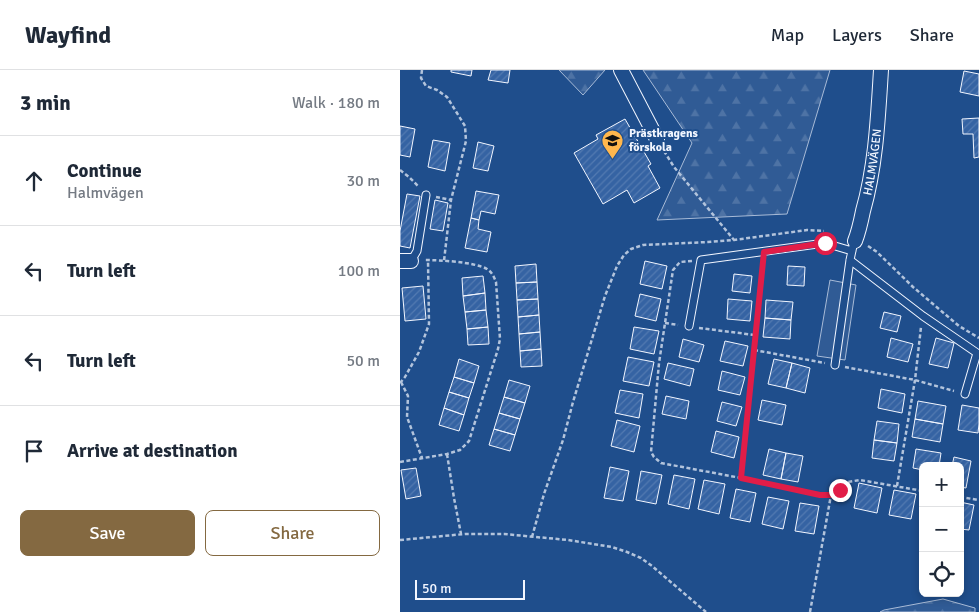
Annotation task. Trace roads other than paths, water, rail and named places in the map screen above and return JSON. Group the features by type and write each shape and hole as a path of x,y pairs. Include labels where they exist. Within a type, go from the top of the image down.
{"street":[{"path":"621,70 657,139"},
{"name":"HALMVÄGEN","path":"853,246 866,201 874,160 881,70"}],"lane":[{"path":"405,261 417,251 426,195"},
{"path":"689,326 701,260 825,243 853,246"},
{"name":"HALMVÄGEN","path":"835,365 853,246"},
{"path":"850,260 923,316 977,352 964,394"}],"place":[{"name":"Prästkragens förskola","path":"613,159"}]}
